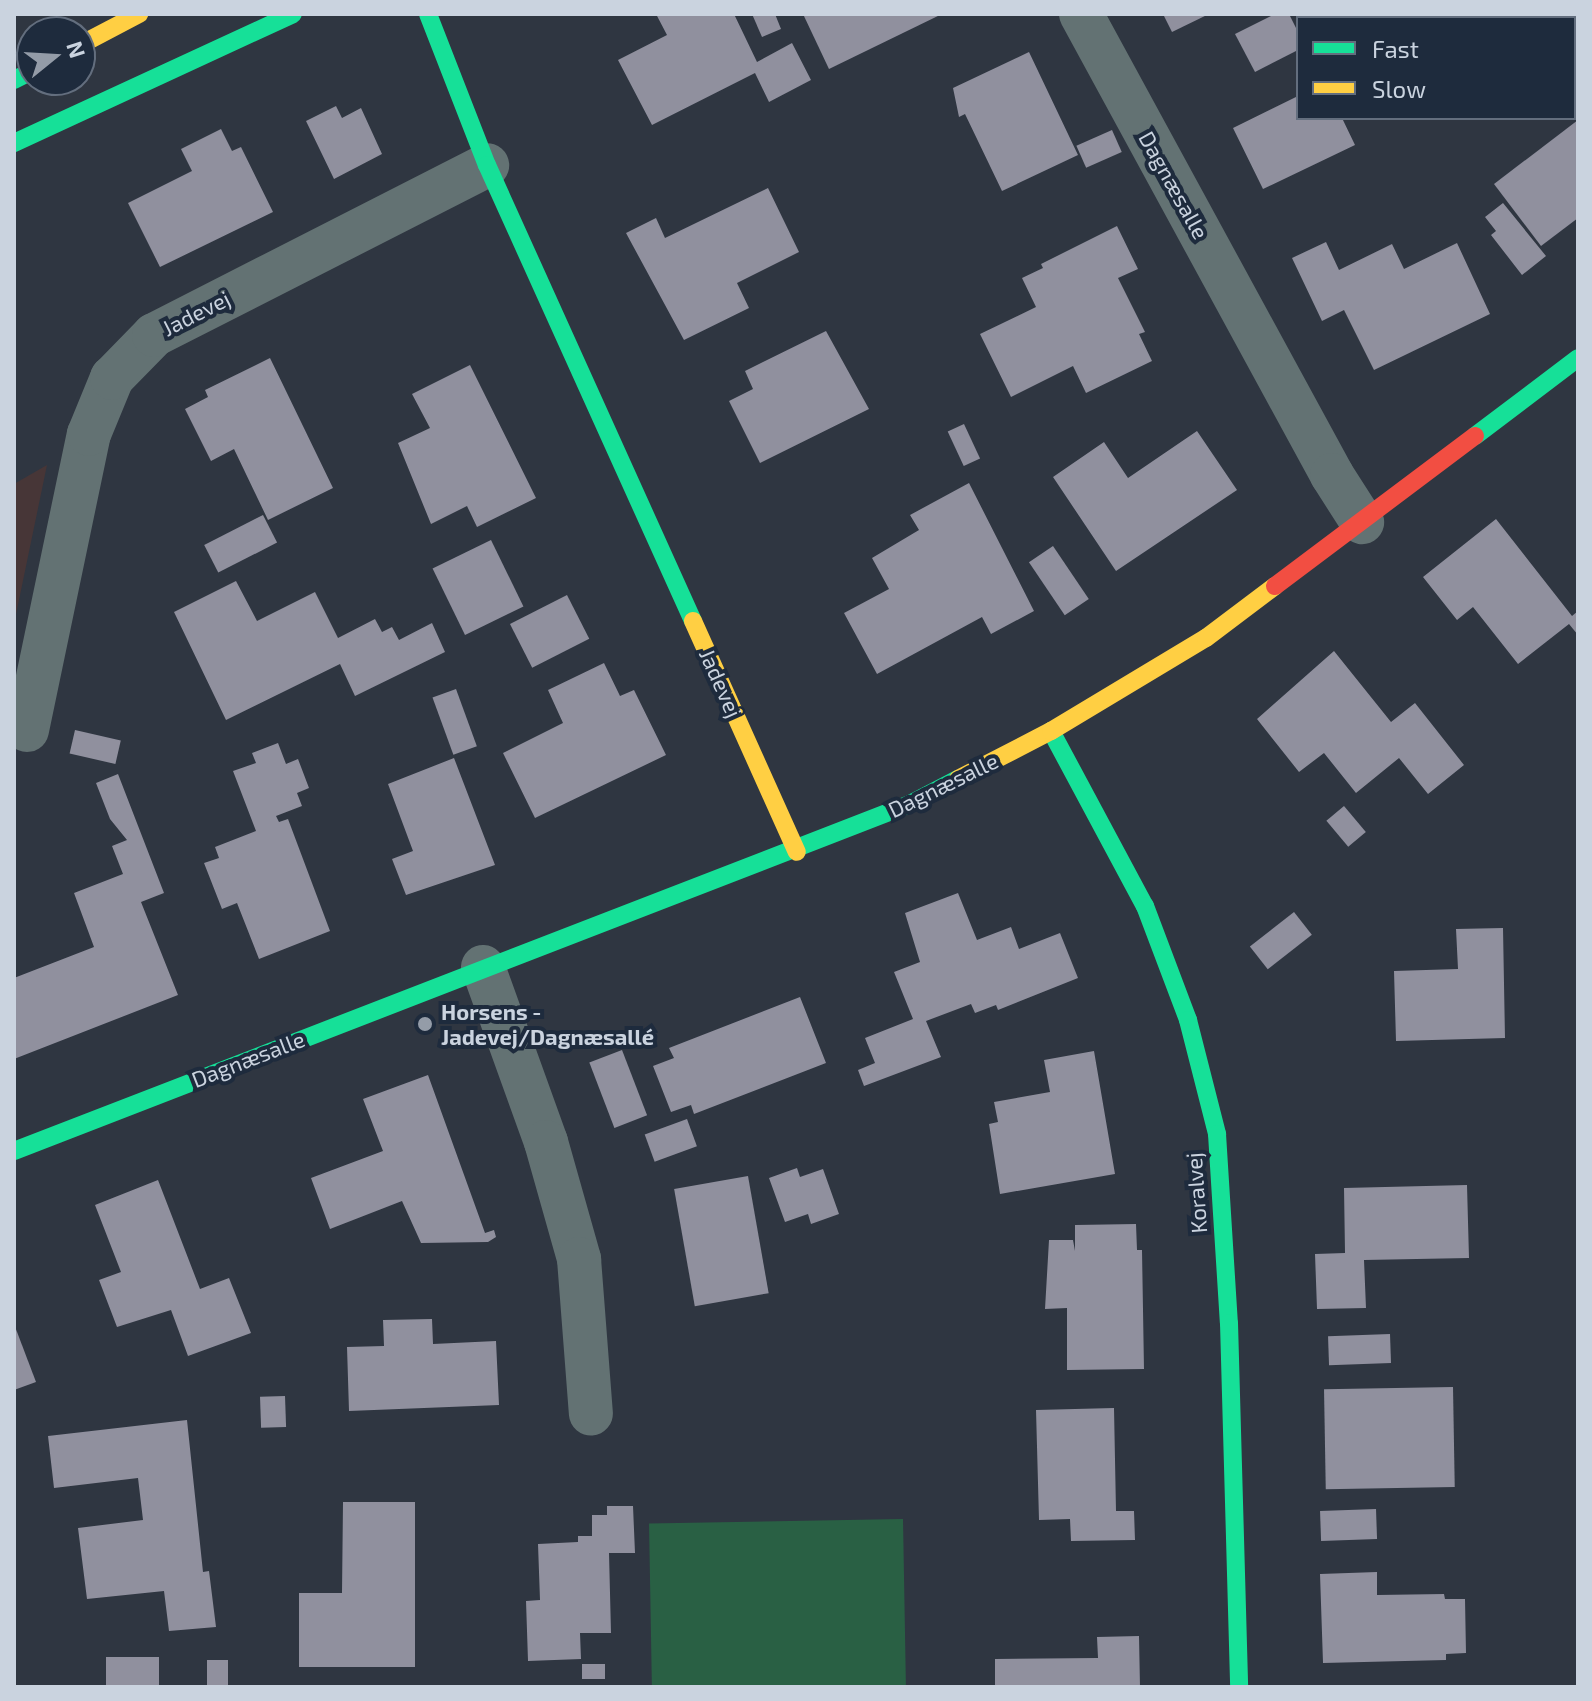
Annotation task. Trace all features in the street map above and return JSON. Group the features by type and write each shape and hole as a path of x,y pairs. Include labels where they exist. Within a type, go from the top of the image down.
{"street":[{"path":"96,37 139,14"},
{"path":"14,143 293,14"},
{"name":"Jadevej","path":"428,14 487,165 797,852"},
{"name":"Dagnæsalle","path":"1081,14 1362,522"},
{"name":"Jadevej","path":"27,730 89,434 112,378 154,335 487,165"},
{"name":"Dagnæsalle","path":"14,1151 483,967 797,852 910,804 1051,731 1206,638 1578,358"},
{"name":"Koralvej","path":"1051,731 1145,906 1188,1020 1217,1134 1229,1323 1239,1687"},
{"path":"483,967 546,1142 579,1259 591,1414"}],"shaded area":[{"path":"47,465 14,624 14,484"}],"green space":[{"path":"903,1519 906,1687 652,1687 649,1523"}],"building":[{"path":"656,14 734,14 757,62 792,43 811,80 769,102 755,73 652,125 618,60 667,35"},
{"path":"752,14 775,14 781,29 762,37"},
{"path":"803,14 942,14 829,69"},
{"path":"1163,14 1209,14 1172,32"},
{"path":"1275,14 1289,14 1296,28 1296,51 1255,72 1235,34"},
{"path":"1528,14 1529,16 1486,16"},
{"path":"1029,52 1078,155 1002,191 965,114 959,117 953,88"},
{"path":"1296,97 1296,120 1343,120 1355,145 1263,189 1233,128"},
{"path":"336,106 342,118 361,108 382,154 334,179 306,121"},
{"path":"1578,120 1578,218 1541,246 1494,184"},
{"path":"221,129 232,151 241,147 273,212 160,267 128,203 192,171 181,149"},
{"path":"1112,130 1122,152 1086,168 1076,146"},
{"path":"768,188 799,252 737,283 749,308 684,340 626,233 656,218 665,238"},
{"path":"1503,203 1546,256 1522,275 1491,235 1496,231 1485,217"},
{"path":"1117,226 1138,269 1118,278 1145,332 1139,334 1152,361 1086,393 1073,366 1011,397 980,334 1036,307 1022,278 1043,268 1041,264"},
{"path":"1326,242 1339,270 1392,244 1404,269 1457,243 1490,314 1374,370 1344,310 1322,321 1292,258"},
{"path":"826,331 869,409 760,463 729,401 753,389 745,371"},
{"path":"270,358 333,488 268,520 234,449 211,461 185,409 208,397 205,390"},
{"path":"470,365 536,498 477,527 467,506 431,524 398,443 430,428 412,394"},
{"path":"964,424 980,458 964,466 948,432"},
{"path":"1197,431 1237,490 1116,571 1053,477 1104,442 1128,478"},
{"path":"969,483 1034,611 991,634 982,617 877,674 844,613 889,589 872,558 919,530 910,515"},
{"path":"263,515 277,543 218,573 204,545"},
{"path":"1496,519 1572,616 1578,611 1578,635 1569,624 1518,664 1473,607 1457,620 1423,577"},
{"path":"491,540 523,607 465,635 433,568"},
{"path":"1053,546 1089,599 1065,615 1029,562"},
{"path":"236,581 257,621 315,592 338,638 375,619 382,632 392,627 399,640 432,623 445,652 355,696 340,664 226,720 174,612"},
{"path":"567,595 589,639 532,668 510,624"},
{"path":"1334,651 1391,722 1415,703 1464,765 1428,794 1399,758 1356,793 1324,753 1299,772 1257,719"},
{"path":"604,663 620,696 634,690 666,755 535,818 503,753 563,723 548,690"},
{"path":"456,689 477,746 453,755 433,698"},
{"path":"75,730 121,741 115,764 70,753"},
{"path":"278,743 286,764 298,759 309,788 297,793 302,806 276,816 279,822 288,819 330,931 259,959 237,903 222,909 204,863 219,858 215,847 256,831 233,771 256,763 252,753"},
{"path":"454,758 495,865 406,895 392,859 413,851 388,784"},
{"path":"118,774 164,893 141,902 178,995 14,1059 14,978 94,947 74,893 123,874 112,846 127,840 110,819 96,783"},
{"path":"1344,806 1366,832 1348,847 1326,821"},
{"path":"958,893 977,940 1011,927 1019,949 1060,933 1078,978 998,1010 996,1005 975,1013 971,1004 926,1021 941,1057 864,1086 858,1070 875,1063 865,1038 913,1019 894,972 920,962 905,913"},
{"path":"1294,912 1312,935 1268,969 1250,946"},
{"path":"1503,928 1505,1038 1396,1041 1394,971 1458,969 1456,929"},
{"path":"800,997 826,1063 694,1114 691,1105 671,1112 653,1066 674,1058 669,1048"},
{"path":"622,1050 647,1115 614,1128 589,1063"},
{"path":"1094,1051 1115,1174 1000,1194 989,1124 998,1122 994,1102 1050,1092 1044,1060"},
{"path":"428,1075 485,1233 494,1230 496,1237 488,1242 421,1243 402,1201 330,1229 311,1178 383,1151 363,1099"},
{"path":"687,1119 697,1146 655,1162 645,1134"},
{"path":"797,1168 800,1177 823,1169 839,1214 811,1224 808,1214 785,1222 769,1178"},
{"path":"748,1176 769,1293 695,1306 674,1189"},
{"path":"158,1180 200,1289 229,1278 251,1333 188,1356 171,1310 117,1327 99,1280 121,1272 95,1205"},
{"path":"1467,1185 1469,1258 1364,1260 1366,1308 1317,1309 1315,1254 1345,1253 1344,1188"},
{"path":"1136,1224 1137,1250 1142,1250 1144,1369 1067,1370 1067,1308 1045,1309 1049,1240 1073,1240 1075,1251 1075,1225"},
{"path":"432,1319 433,1344 496,1341 499,1405 349,1411 347,1347 384,1346 383,1320"},
{"path":"14,1324 36,1382 14,1390"},
{"path":"1390,1334 1391,1363 1329,1365 1328,1336"},
{"path":"1453,1387 1455,1487 1326,1489 1324,1389"},
{"path":"285,1396 286,1427 261,1428 260,1397"},
{"path":"1114,1408 1116,1511 1134,1511 1135,1540 1071,1541 1070,1519 1039,1520 1036,1410"},
{"path":"187,1420 203,1572 209,1571 216,1627 169,1631 164,1591 87,1599 78,1528 143,1520 138,1478 54,1488 48,1436"},
{"path":"343,1502 415,1502 415,1667 299,1667 299,1593 342,1593"},
{"path":"607,1506 633,1506 635,1553 609,1553 611,1633 580,1633 581,1659 528,1661 526,1601 540,1600 538,1544 578,1542 578,1536 592,1536 592,1515 607,1515"},
{"path":"1376,1509 1377,1539 1321,1541 1320,1511"},
{"path":"1377,1572 1377,1595 1444,1594 1445,1599 1465,1599 1466,1653 1446,1654 1446,1660 1323,1663 1320,1574"},
{"path":"1139,1636 1140,1687 995,1687 995,1659 1098,1658 1097,1637"},
{"path":"106,1657 159,1657 159,1687 106,1687"},
{"path":"207,1660 228,1660 228,1687 207,1687"},
{"path":"582,1664 605,1664 605,1679 582,1679"}],"traffic: fast":[{"path":"14,143 293,14"},
{"path":"428,14 487,165 693,621"},
{"path":"1475,436 1578,358"},
{"path":"1051,731 1145,906 1188,1020 1217,1134 1229,1323 1239,1687"},
{"path":"14,1151 910,804 958,779"}],"traffic: slow":[{"path":"96,37 139,14"},
{"path":"958,779 1051,731 1206,638 1275,586"},
{"path":"693,621 797,852"}],"traffic: jam":[{"path":"1275,586 1475,436"}],"place":[{"name":"Horsens - Jadevej/Dagnæsallé","path":"425,1024"}]}
